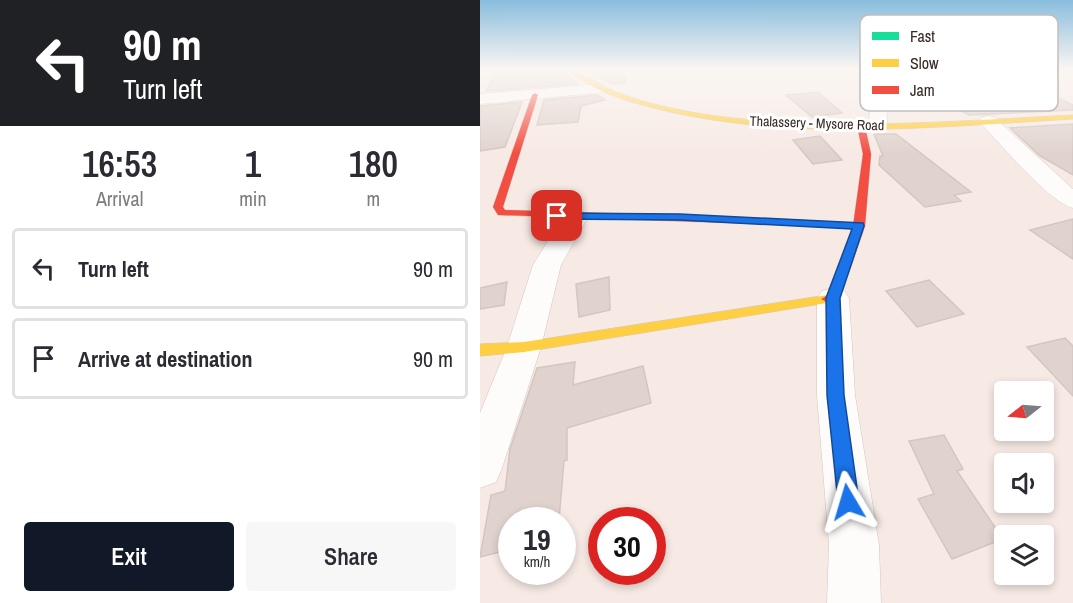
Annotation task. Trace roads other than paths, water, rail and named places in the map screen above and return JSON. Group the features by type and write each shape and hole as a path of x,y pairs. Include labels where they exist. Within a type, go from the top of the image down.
{"street":[{"path":"480,99 506,97"},
{"path":"534,97 498,207 502,213 575,218 680,217 859,226"},
{"name":"Thalassery - Mysore Road","path":"626,97 659,108 716,118 778,124 861,126 1073,117"},
{"path":"878,111 878,125"},
{"path":"988,121 1073,201"},
{"path":"854,603 854,545 836,395 833,298 859,226 867,154 861,126"},
{"path":"480,468 524,346 547,265 575,218"},
{"path":"480,350 524,346 833,298"}]}
